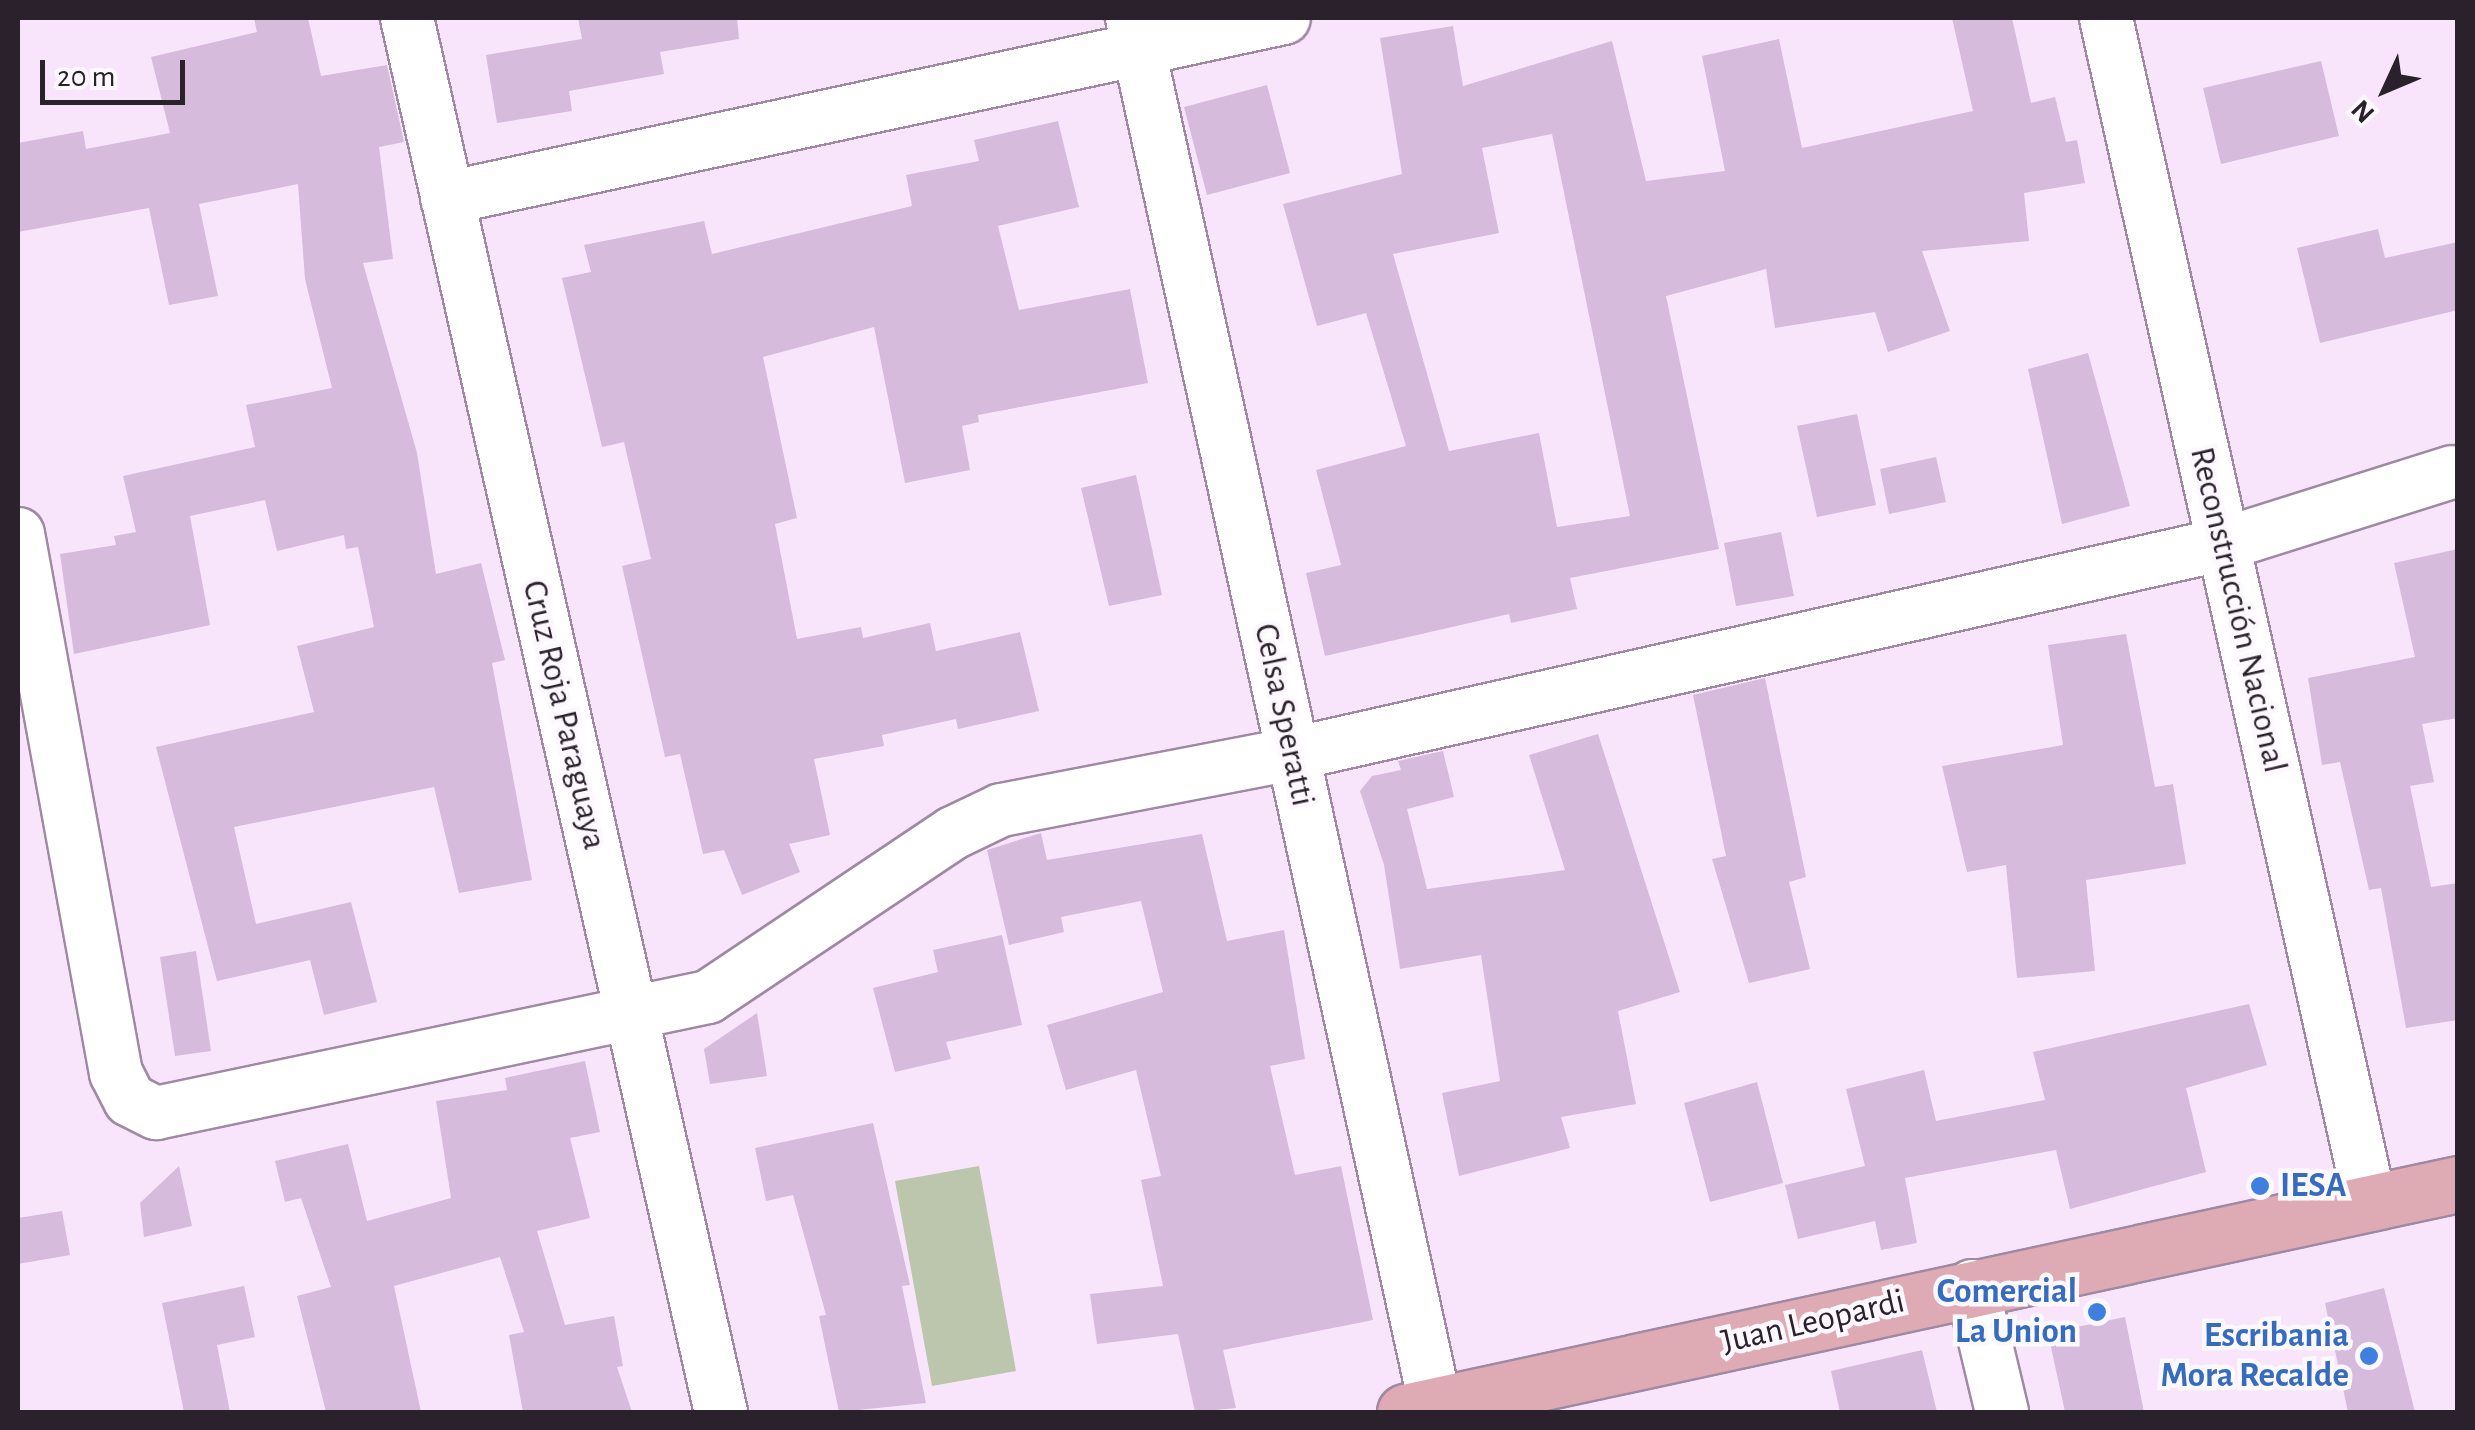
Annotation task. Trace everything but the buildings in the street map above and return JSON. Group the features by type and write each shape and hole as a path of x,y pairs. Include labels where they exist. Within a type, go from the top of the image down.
{"main road":[{"name":"Juan Leopardi","path":"1426,1410 1972,1286 2458,1184"}],"street":[{"name":"Cruz Roja Paraguaya","path":"407,18 721,1412"},
{"path":"447,198 1135,33 1284,18"},
{"name":"Reconstrucción Nacional","path":"2106,18 2370,1202"},
{"name":"Celsa Speratti","path":"1135,33 1293,754 1426,1410"},
{"path":"18,534 116,1073 130,1100 156,1113 632,1017 708,997 953,833 1000,810 1293,754 2224,544 2452,472"},
{"path":"1972,1286 2002,1412"}],"green space":[{"path":"979,1166 1016,1371 932,1386 895,1181"}],"place":[{"name":"IESA","path":"2260,1186"},
{"name":"Comercial La Union","path":"2097,1312"},
{"name":"Escribania Mora Recalde","path":"2369,1356"}]}
